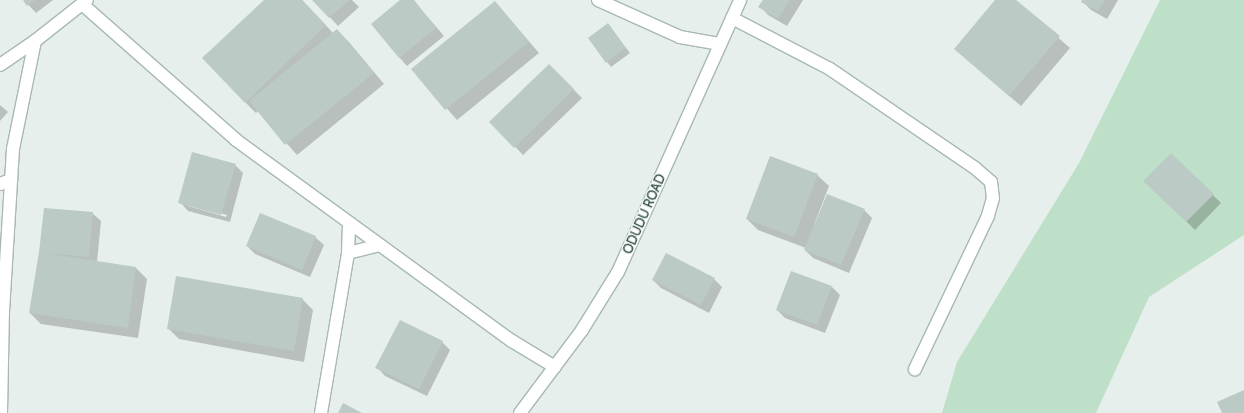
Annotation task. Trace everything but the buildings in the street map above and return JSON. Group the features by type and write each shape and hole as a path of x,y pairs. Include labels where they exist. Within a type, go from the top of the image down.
{"street":[{"path":"598,0 680,37 720,44"},
{"name":"ODUDU ROAD","path":"520,413 582,330 618,272 740,0"},
{"path":"0,65 35,41 84,2 236,140 349,224 512,341 555,367"},
{"path":"732,18 830,69 975,168 991,182 993,198 988,216 915,369"},
{"path":"1,413 6,182 35,41"},
{"path":"321,413 348,253 349,224"},
{"path":"348,253 379,245"}],"green space":[{"path":"1160,0 1244,0 1244,235 1149,297 1096,413 942,413 957,362 1079,163"}]}
